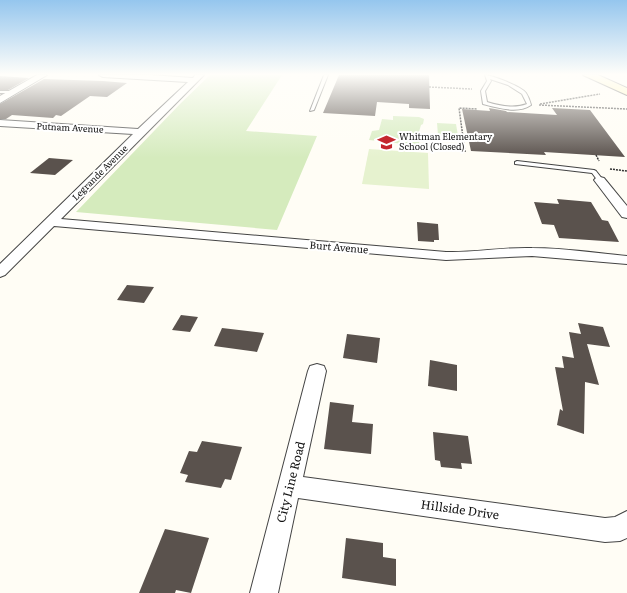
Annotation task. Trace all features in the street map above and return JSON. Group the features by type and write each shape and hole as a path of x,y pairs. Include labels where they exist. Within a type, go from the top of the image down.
{"street":[{"name":"Legrande Avenue","path":"0,272 140,132 171,103"},
{"name":"Putnam Avenue","path":"0,124 140,132"},
{"path":"600,180 627,214"},
{"name":"Burt Avenue","path":"50,222 452,256 479,256 531,252 627,260"},
{"name":"City Line Road","path":"264,593 317,371"},
{"name":"Hillside Drive","path":"290,486 605,530 620,529 627,523"}],"lane":[{"path":"312,110 315,103"},
{"path":"484,103 497,106 524,108 529,105 528,103"},
{"path":"517,163 594,172 600,180"}],"path":[{"path":"549,103 536,105 627,109"},
{"path":"466,152 458,108 478,109 477,107"}],"green space":[{"path":"181,103 264,103 246,131 317,136 277,230 76,212"},
{"path":"393,116 419,117 424,119 418,135 420,136 419,144 413,145 369,140 372,131 379,130 382,119 393,120"},
{"path":"437,123 456,124 458,136 438,135"},
{"path":"369,149 428,153 429,189 362,184"}],"building":[{"path":"2,103 80,103 61,116 56,115 53,118 12,115 6,119 0,119 0,104"},
{"path":"327,103 377,103 375,116 323,113"},
{"path":"388,103 430,103 430,109 409,108 409,104"},
{"path":"489,108 507,112 557,115 552,108 590,110 625,157 544,152 546,155 471,151 462,109 490,111"},
{"path":"49,158 73,160 55,175 30,173"},
{"path":"557,199 591,202 602,220 608,221 619,242 559,238 554,225 542,224 534,202 559,204"},
{"path":"417,222 438,224 439,240 434,240 434,242 418,241"},
{"path":"127,285 154,287 144,303 117,300"},
{"path":"181,315 198,317 190,332 172,330"},
{"path":"578,323 603,327 610,347 587,344 599,385 585,382 584,434 557,425 560,409 563,411 555,367 564,368 562,356 574,358 569,332 581,334"},
{"path":"222,328 264,333 257,352 214,346"},
{"path":"347,334 380,338 377,363 343,358"},
{"path":"430,360 457,365 457,391 428,386"},
{"path":"330,402 354,405 352,422 373,424 371,454 324,449"},
{"path":"433,432 468,436 472,464 461,463 462,469 441,467 440,461 435,460"},
{"path":"202,441 242,447 231,480 225,479 221,488 185,482 188,475 180,473 189,451 197,452"},
{"path":"165,529 209,538 191,593 176,590 175,593 139,593"},
{"path":"346,538 383,543 383,557 396,559 396,586 342,578"}],"place":[{"name":"Whitman Elementary School (Closed)","path":"386,142"}]}
